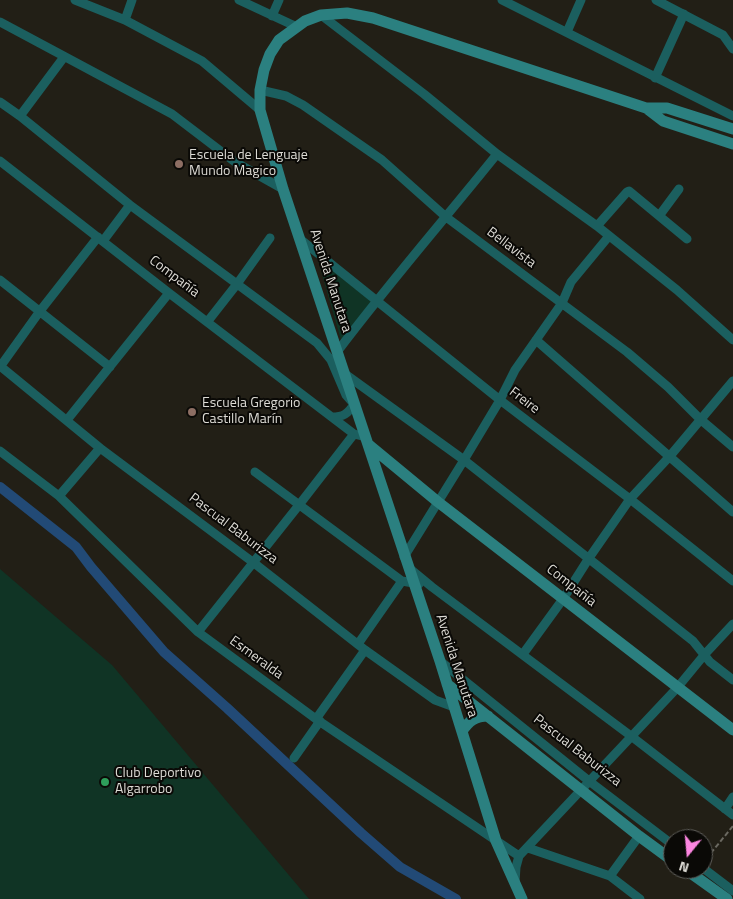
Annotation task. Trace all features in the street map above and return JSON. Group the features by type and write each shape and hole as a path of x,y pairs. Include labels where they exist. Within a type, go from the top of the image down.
{"main road":[{"name":"Avenida Manutara","path":"522,899 496,841 440,661 407,582 406,561 283,188 260,110 260,90 264,70 270,54 279,40 305,21 322,14 348,13 373,18 646,108 667,108 733,129"},
{"name":"Avenida Manutara","path":"646,108 663,121 733,144"},
{"name":"Compañía","path":"367,441 438,502 733,730"},
{"path":"377,470 383,465 392,464"},
{"name":"Pascual Baburizza","path":"447,684 488,716 585,785 639,836 663,853"},
{"path":"462,732 470,721 480,716 488,716"},
{"path":"699,879 727,899"}],"street":[{"path":"75,0 125,20 202,61 260,110"},
{"path":"125,20 132,0"},
{"path":"239,0 297,27"},
{"path":"272,16 278,0"},
{"path":"502,0 733,116"},
{"path":"567,32 581,0"},
{"path":"656,0 723,35 733,49"},
{"path":"322,14 497,154 597,226 677,290 733,340"},
{"path":"655,78 684,14"},
{"path":"0,22 172,114 235,162 283,188"},
{"path":"20,116 64,57"},
{"name":"Bellavista","path":"260,90 286,96 303,105 382,160 446,217 626,352 668,387 700,419 733,447"},
{"path":"0,102 130,205 317,343 331,360 346,396 354,404 343,416 332,417"},
{"path":"337,352 376,300 497,154"},
{"name":"Compañía","path":"0,161 169,293 354,434 367,441"},
{"path":"659,216 679,189"},
{"path":"597,226 629,191 687,238"},
{"path":"0,367 40,311 130,205"},
{"path":"609,236 571,282 562,303 516,370 438,502 406,561 432,587 632,736 733,815"},
{"path":"208,321 270,238"},
{"name":"Freire","path":"300,239 500,400 630,499 733,581"},
{"path":"0,280 110,367"},
{"path":"67,420 169,293"},
{"path":"536,340 733,512"},
{"name":"Pascual Baburizza","path":"0,367 100,448 254,563 362,647 435,700 454,707"},
{"path":"345,374 464,460 589,558 693,641 710,662 733,680"},
{"path":"523,654 563,599 630,499 670,456 733,381"},
{"path":"198,632 354,434"},
{"path":"60,496 100,448"},
{"name":"Esmeralda","path":"0,451 60,496 198,632 318,720 520,856"},
{"path":"255,472 299,506 407,582 432,587"},
{"path":"294,758 362,647 407,582"},
{"path":"515,885 516,868 520,856 677,688 733,624"},
{"name":"Pascual Baburizza","path":"440,661 585,785 663,838"},
{"path":"725,809 733,797"},
{"path":"610,876 639,836"},
{"path":"528,848 610,876 640,899"},
{"path":"713,876 733,891"}],"path":[{"path":"713,851 733,826"}],"green space":[{"path":"317,257 373,303 341,340"},
{"name":"Club Deportivo Algarrobo","path":"0,569 112,665 309,899 0,899"}],"waterway":[{"path":"0,487 76,547 164,652 361,833 400,867 456,899"}],"place":[{"name":"Escuela de Lenguaje Mundo Magico","path":"179,164"},
{"name":"Escuela Gregorio Castillo Marín","path":"192,412"},
{"name":"Club Deportivo Algarrobo","path":"105,782"}]}
